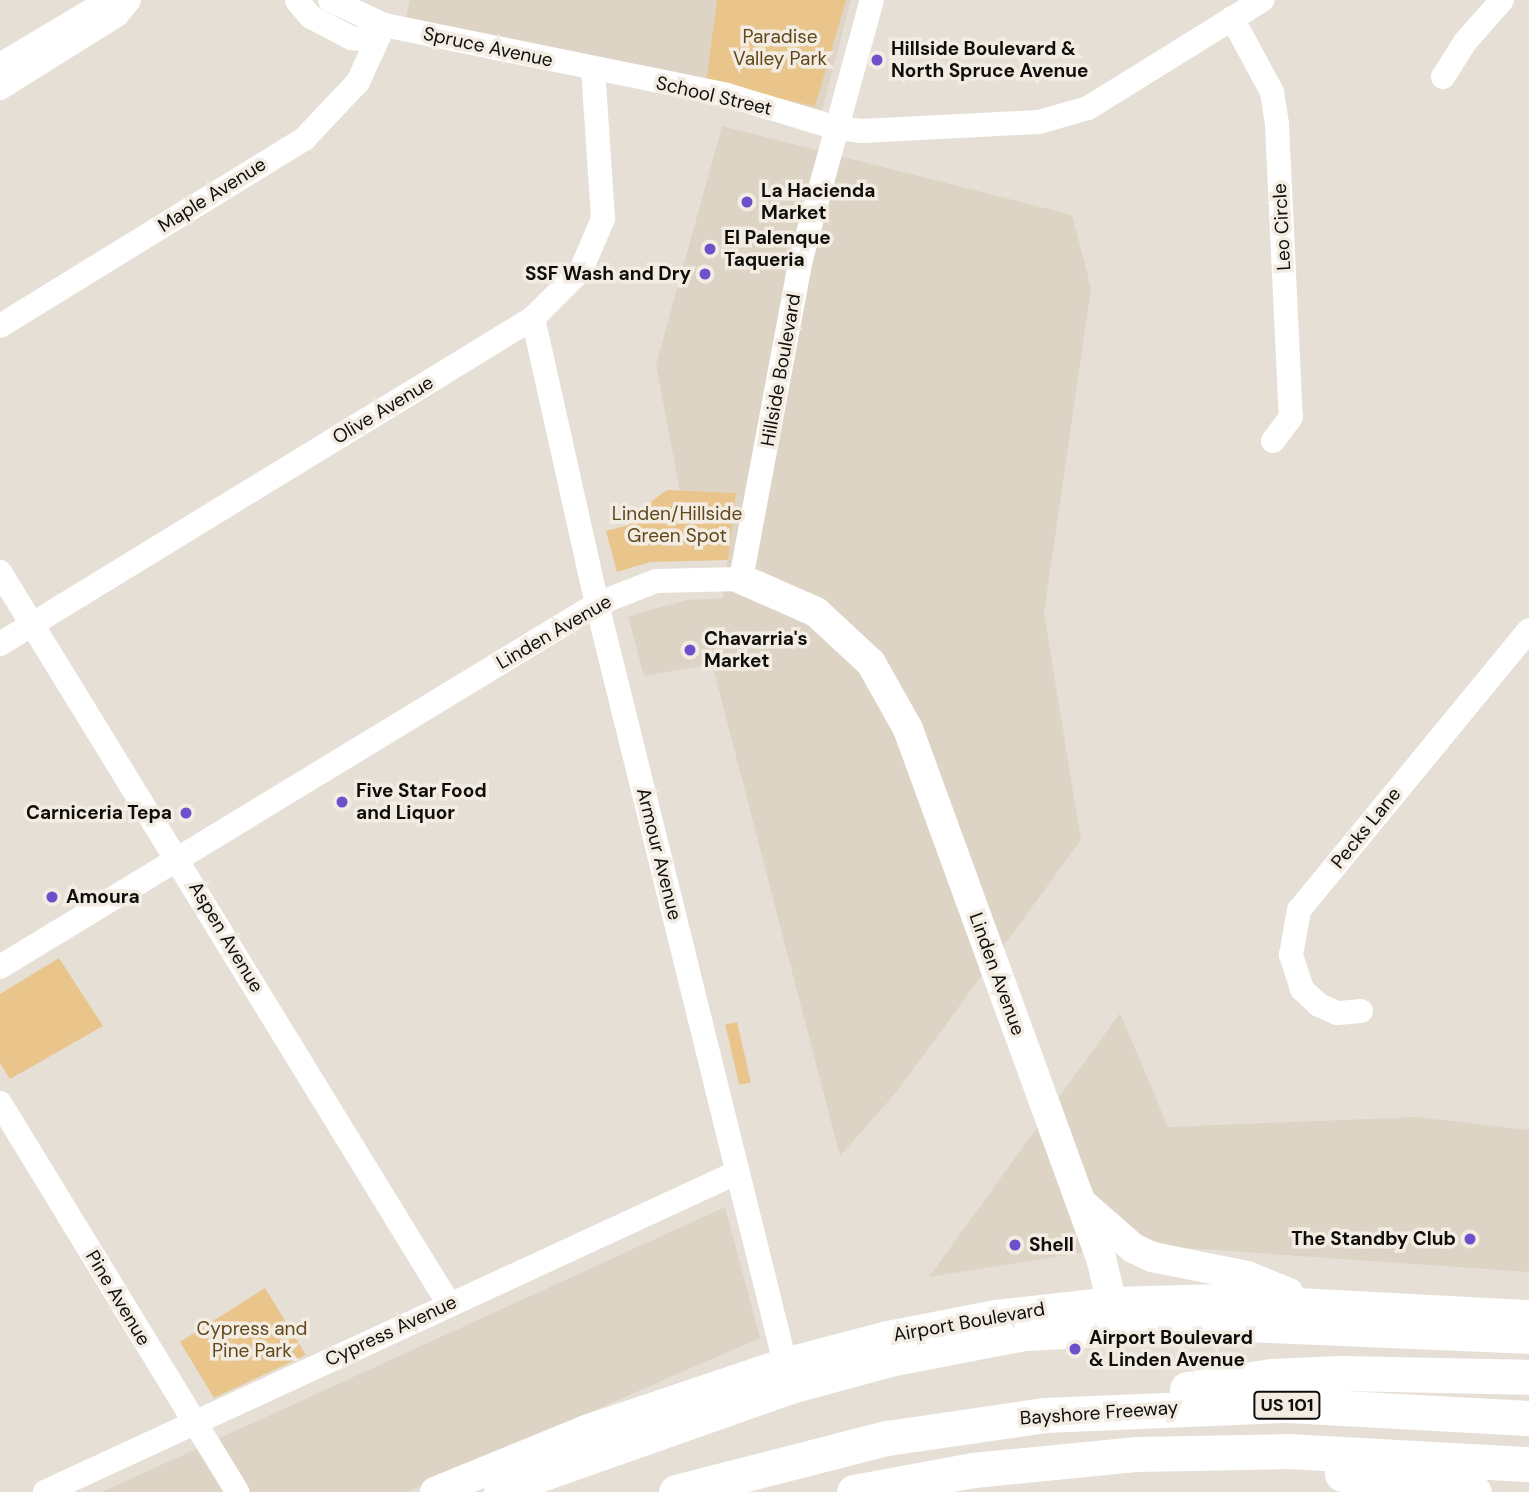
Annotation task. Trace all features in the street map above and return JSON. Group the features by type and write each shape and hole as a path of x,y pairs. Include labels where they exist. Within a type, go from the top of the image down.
{"highway":[{"path":"1045,1415 1271,1376 1420,1371 1529,1377"},
{"name":"Bayshore Freeway","path":"676,1492 887,1438 1045,1415 1288,1405 1529,1418"},
{"path":"854,1492 973,1470 1136,1454 1314,1451 1529,1464"},
{"path":"1136,1454 1357,1475 1474,1492"}],"main road":[{"name":"Linden Avenue","path":"741,579 824,620 871,663 908,729 1080,1202 1115,1315"},
{"path":"1080,1202 1133,1248 1152,1258 1247,1276 1310,1302"},
{"name":"Airport Boulevard","path":"435,1492 586,1430 788,1376 951,1322 1115,1315 1310,1302 1529,1315"},
{"name":"Airport Boulevard","path":"1115,1315 1529,1339"},
{"name":"Airport Boulevard","path":"499,1492 788,1376"}],"street":[{"path":"0,65 109,0"},
{"path":"0,88 117,15 129,0"},
{"path":"298,0 310,17 351,38 367,40 384,25"},
{"name":"Spruce Avenue","path":"330,0 384,25 593,70"},
{"name":"Hillside Boulevard","path":"741,579 800,259 833,127 872,0"},
{"name":"School Street","path":"593,70 727,95 833,127 862,131 1039,122 1088,108 1262,0"},
{"path":"1443,77 1465,42 1502,0"},
{"name":"Leo Circle","path":"1232,18 1272,92 1277,125 1291,417 1273,441"},
{"name":"Maple Avenue","path":"0,326 305,138 358,82 384,25"},
{"name":"Olive Avenue","path":"0,644 533,318 581,270 603,219 593,70"},
{"name":"Armour Avenue","path":"533,318 597,604 788,1376"},
{"name":"Aspen Avenue","path":"0,572 178,858 449,1304"},
{"name":"Linden Avenue","path":"0,967 597,604 656,581 741,579"},
{"name":"Pecks Lane","path":"1361,1011 1337,1013 1319,1005 1302,989 1291,955 1299,910 1529,630"},
{"name":"Pine Avenue","path":"0,1103 237,1492"},
{"name":"Cypress Avenue","path":"46,1492 738,1172"}],"shaded area":[{"path":"410,0 851,0 822,110 406,18"},
{"path":"722,126 1072,215 1091,288 1044,613 1081,840 898,1090 840,1156 712,664 644,676 628,616 687,600 723,598 736,494 680,491 656,365"},
{"path":"1120,1013 1168,1127 1417,1117 1529,1130 1529,1272 1185,1248 1154,1241 929,1277"},
{"path":"725,1207 760,1338 407,1492 102,1492"}],"green space":[{"name":"Paradise Valley Park","path":"717,0 846,0 815,106 706,83"},
{"name":"Linden/Hillside Green Spot","path":"667,490 736,493 728,560 650,562 617,572 606,531 629,525 630,517"},
{"path":"59,958 103,1026 10,1079 0,1063 0,994"},
{"path":"737,1022 751,1082 739,1085 725,1025"},
{"name":"Cypress and Pine Park","path":"265,1288 306,1355 214,1398 180,1342"}],"place":[{"name":"Hillside Boulevard & North Spruce Avenue","path":"877,60"},
{"name":"La Hacienda Market","path":"747,202"},
{"name":"El Palenque Taqueria","path":"710,249"},
{"name":"SSF Wash and Dry","path":"705,274"},
{"name":"Chavarria's Market","path":"690,650"},
{"name":"Five Star Food and Liquor","path":"342,802"},
{"name":"Carniceria Tepa","path":"186,813"},
{"name":"Amoura","path":"52,897"},
{"name":"The Standby Club","path":"1470,1239"},
{"name":"Shell","path":"1015,1245"},
{"name":"Airport Boulevard & Linden Avenue","path":"1075,1349"}]}
